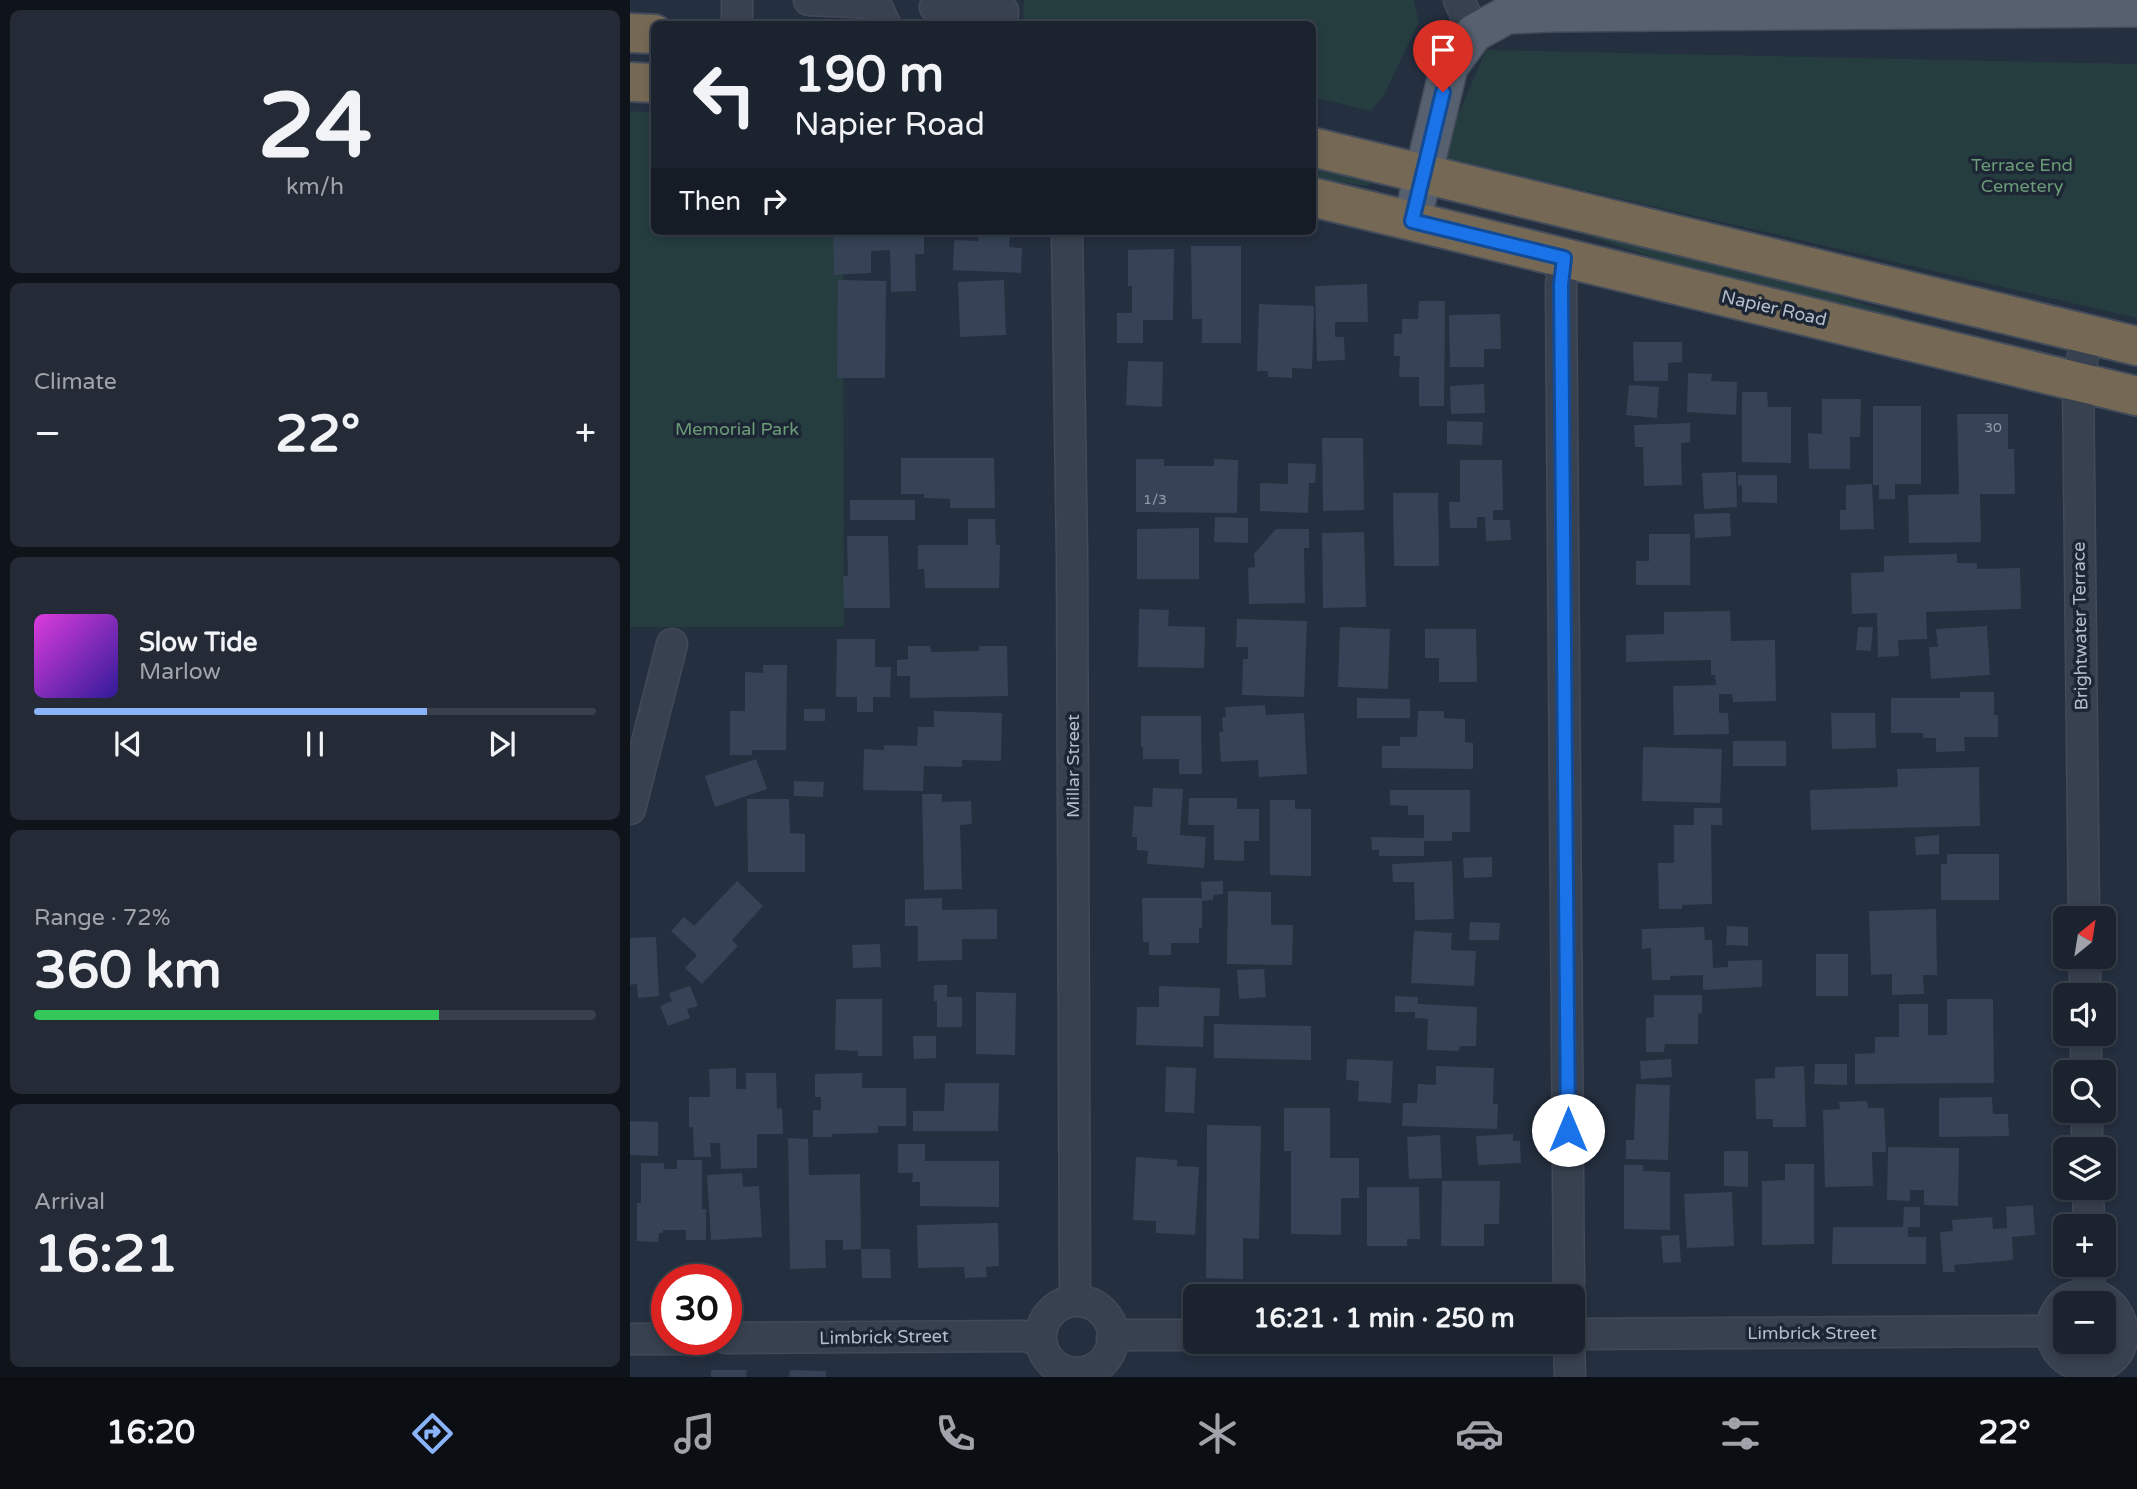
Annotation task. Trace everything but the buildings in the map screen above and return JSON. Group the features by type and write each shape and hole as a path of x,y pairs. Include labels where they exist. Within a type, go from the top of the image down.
{"highway":[{"path":"630,33 651,34"},
{"path":"630,82 651,83"},
{"path":"1316,148 2137,346"},
{"name":"Napier Road","path":"1316,198 2137,396"}],"main road":[{"path":"1412,221 1449,67 1474,33 1507,15 2137,8"}],"street":[{"path":"737,0 737,21"},
{"path":"809,0 875,3 884,21"},
{"path":"1459,0 1474,33"},
{"path":"936,7 1003,11 1002,21"},
{"name":"Millar Street","path":"1067,235 1072,556 1075,1301"},
{"path":"1564,258 1561,285 1569,1284"},
{"name":"Brightwater Terrace","path":"2084,906 2078,381 2087,334"},
{"path":"630,809 672,644"},
{"path":"2090,1280 2103,1297 2114,1304 2132,1331 2118,1353 2091,1372 2062,1356 2053,1344 2052,1331 2053,1318 2090,1280"},
{"path":"1075,1301 1087,1302 1106,1316 1112,1339 1110,1351 1103,1362 1080,1375 1050,1361 1041,1341 1046,1318 1064,1303 1075,1301"},
{"name":"Limbrick Street","path":"1585,1334 2052,1331"},
{"path":"1112,1339 1128,1335 1183,1335"},
{"name":"Limbrick Street","path":"742,1338 1025,1336 1041,1341"},
{"path":"630,1339 651,1339"},
{"path":"1569,1354 1570,1377"}],"green space":[{"path":"1024,0 1414,0 1419,22 1384,95 1371,111 1316,98 1316,21 1023,21"},
{"name":"Terrace End Cemetery","path":"1486,50 2137,64 2137,318 1440,157"},
{"name":"Memorial Park","path":"630,111 651,113 651,235 843,235 844,627 630,627"},
{"path":"1316,165 1372,180 1372,183 1366,186 1316,178"},
{"path":"1583,229 1812,287 1899,316 1898,321 1692,270 1582,234"}],"route":[{"path":"1443,92 1412,221 1564,258 1561,285 1568,1130"}]}
